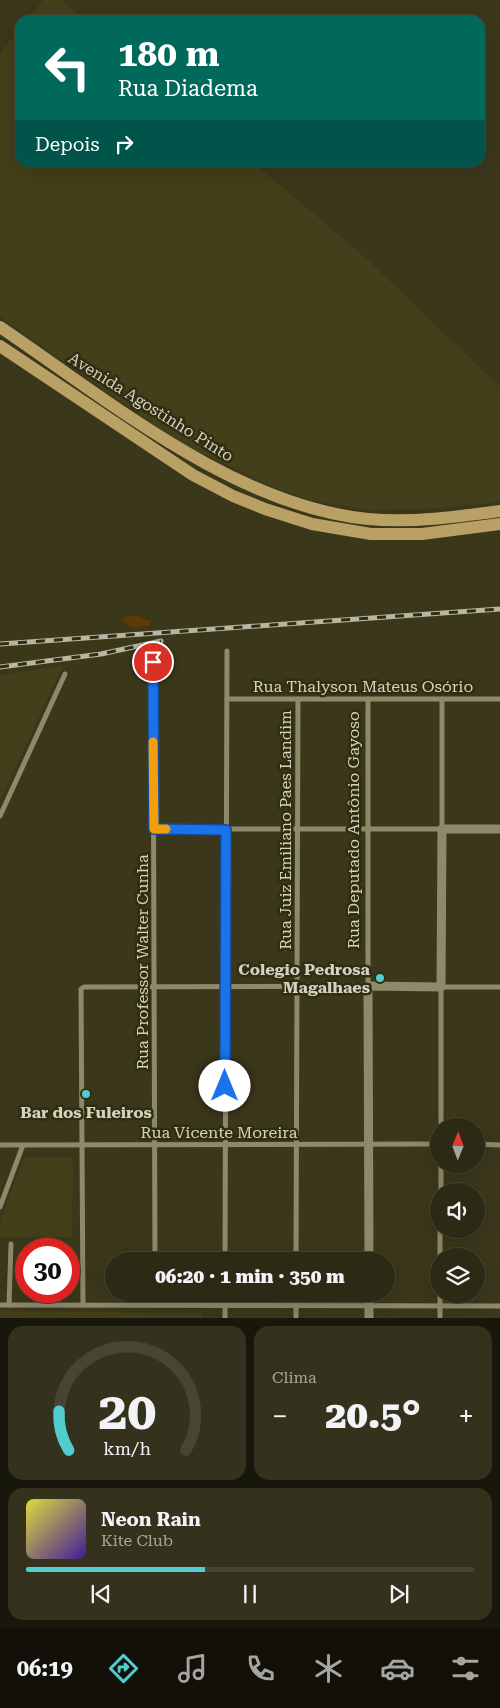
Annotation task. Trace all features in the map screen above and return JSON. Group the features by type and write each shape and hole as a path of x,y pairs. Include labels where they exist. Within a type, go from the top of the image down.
{"main road":[{"name":"Avenida Agostinho Pinto","path":"0,327 181,449 222,472 272,495 311,508 368,519 441,519 500,512"},
{"name":"Avenida Agostinho Pinto","path":"0,346 193,475 233,496 265,509 312,524 370,534 422,534 500,524"}],"street":[{"path":"225,1252 227,652"},
{"name":"Rua Professor Walter Cunha","path":"153,662 155,1252"},
{"path":"0,816 65,674"},
{"name":"Rua Thalyson Mateus Osório","path":"226,699 500,699"},
{"name":"Rua Juiz Emiliano Paes Landim","path":"296,1252 298,699"},
{"name":"Rua Deputado Antônio Gayoso","path":"368,699 369,1252"},
{"path":"441,1118 442,699"},
{"path":"154,829 500,829"},
{"path":"83,1305 81,989 84,987 500,987"},
{"name":"Rua Vicente Moreira","path":"0,1145 430,1144"},
{"path":"485,1144 500,1145"},
{"path":"0,1207 23,1145"},
{"path":"9,1306 11,1244"},
{"path":"225,1302 225,1318"},
{"path":"0,1305 500,1306"},
{"path":"296,1305 296,1318"},
{"path":"369,1305 369,1318"},
{"path":"440,1305 440,1318"}],"shaded area":[{"path":"43,0 62,0 79,15 31,15"},
{"path":"15,34 15,167 259,167 367,259 500,387 500,502 426,509 369,510 309,500 274,487 180,443 0,317 0,53"},
{"path":"137,616 151,621 149,626 133,628 123,622 125,617"},
{"path":"63,666 0,800 0,675"},
{"path":"24,1157 73,1157 72,1237 0,1237 0,1222"},
{"path":"0,1311 202,1313 202,1318 0,1318"}],"railway":[{"path":"0,644 500,609"},
{"path":"0,667 101,654 161,641"}],"slow traffic":[{"path":"153,742 154,829 166,829"}],"place":[{"name":"Colegio Pedrosa Magalhaes","path":"380,978"},
{"name":"Bar dos Fuleiros","path":"86,1094"}],"route":[{"path":"153,662 154,829 226,830 225,1086"}]}
